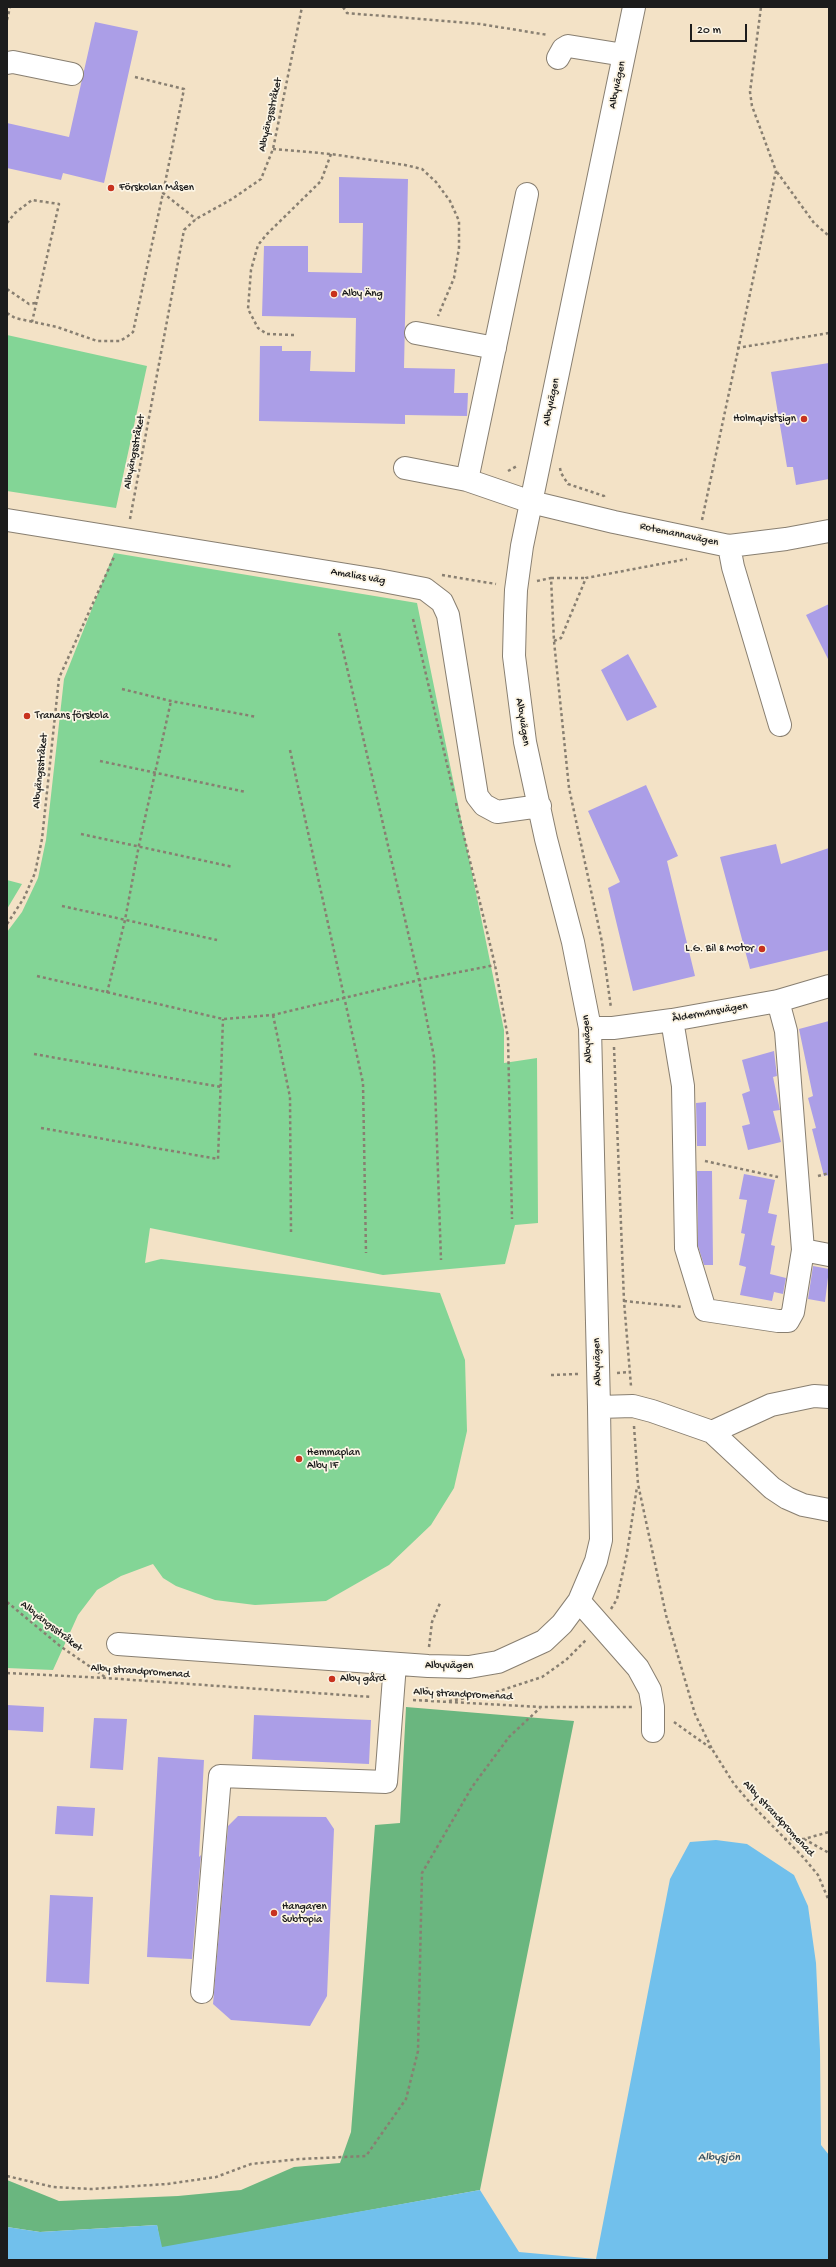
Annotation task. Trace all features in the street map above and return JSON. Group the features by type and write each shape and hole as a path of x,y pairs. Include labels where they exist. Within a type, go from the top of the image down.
{"street":[{"name":"Albyvägen","path":"118,1644 395,1664 469,1667 498,1662 544,1641 562,1624 579,1601 596,1561 601,1540 590,1028 573,942 546,839 525,742 514,656 516,590 531,502 634,7"},
{"path":"558,58 563,49 568,46 624,55"},
{"path":"7,63 13,62 72,74"},
{"path":"467,480 527,194"},
{"path":"422,334 495,348"},
{"name":"Rotemannavägen","path":"405,468 467,480 531,502 614,522 698,538 729,546 786,539 829,531"},
{"name":"Amalias väg","path":"7,520 378,580 425,589 442,602 448,615 477,796 484,805 497,812 540,806"},
{"path":"729,546 733,567 780,725"},
{"name":"Åldermansvägen","path":"590,1028 613,1028 672,1020 778,1002 829,986"},
{"path":"672,1020 683,1086 686,1248 705,1310 778,1321 788,1321 793,1312 803,1250 786,1031 778,1002"},
{"path":"803,1250 829,1255"},
{"path":"712,1432 771,1405 814,1396 829,1397"},
{"path":"599,1407 632,1406 652,1411 712,1432 772,1488 787,1498 803,1505 829,1510"},
{"path":"579,1601 638,1668 650,1690 653,1707 653,1731"},
{"path":"202,1992 220,1776 386,1782 395,1664"}],"path":[{"path":"7,20 10,7"},
{"name":"Albyängsstråket","path":"7,924 24,898 36,866 42,839 59,678 130,524 184,230 196,219 232,199 261,179 273,149 302,7"},
{"path":"343,7 347,13 480,24"},
{"path":"761,7 750,92 752,106 776,172 814,223 829,236"},
{"path":"7,313 15,318 57,327 101,342 120,342 133,332 184,89 135,77"},
{"path":"273,149 331,154 422,169 450,201 459,221 458,248 454,278 422,334"},
{"path":"294,335 267,334 258,328 248,309 251,270 258,245 267,234 321,181 331,154"},
{"path":"535,582 551,578 586,578 693,558 776,172"},
{"path":"163,193 196,219"},
{"path":"7,223 15,213 32,200 59,204 32,322"},
{"path":"7,289 29,304 36,303"},
{"path":"737,348 829,334"},
{"path":"560,461 561,473 568,484 604,496 614,522"},
{"path":"501,470 508,471 520,465"},
{"path":"551,578 554,642 569,788 602,942 613,1028 624,1301 638,1484 666,1615 695,1714 712,1749"},
{"path":"554,642 561,638 586,578"},
{"path":"413,619 494,965 508,1038 512,1219"},
{"path":"338,633 418,980 434,1057 441,1260"},
{"path":"122,689 171,701 257,717"},
{"path":"107,993 125,920 139,845 171,701"},
{"path":"290,750 363,1083 366,1253"},
{"path":"100,761 155,774 246,792"},
{"path":"81,834 139,845 233,867"},
{"path":"62,906 217,940"},
{"path":"37,976 223,1019 273,1015 418,980 494,965"},
{"path":"273,1015 290,1098 291,1232"},
{"path":"41,1128 218,1160 223,1019"},
{"path":"34,1054 221,1087"},
{"path":"685,1156 797,1182 829,1173"},
{"path":"624,1301 705,1310"},
{"name":"Albyängsstråket","path":"7,1602 60,1646 106,1678"},
{"name":"Alby strandpromenad","path":"7,1673 106,1678 393,1699 541,1707 653,1707 712,1749 734,1784 783,1839 803,1857 818,1876 829,1901"},
{"path":"7,2176 53,2187 91,2189 167,2184 216,2177 251,2164 300,2159 366,2156 406,2099 418,2051 422,1873 472,1787 509,1737 541,1707"},
{"path":"783,1839 804,1839 829,1832"},
{"path":"804,1839 829,1853"}],"green space":[{"path":"7,335 147,366 116,508 7,491"},
{"path":"114,553 417,603 504,1030 504,1063 537,1058 538,1223 515,1225 505,1264 383,1275 150,1228 145,1263 161,1259 440,1293 465,1360 467,1431 454,1488 431,1525 389,1565 326,1601 255,1605 215,1600 176,1586 163,1578 153,1564 121,1576 97,1590 78,1615 53,1670 7,1668 7,932 22,912 38,878 46,840 64,679"},
{"path":"7,880 22,884 7,909"},
{"path":"406,1707 574,1721 480,2190 161,2248 157,2225 40,2232 7,2227 7,2180 59,2201 178,2196 241,2190 294,2167 340,2163 351,2132 375,1825 400,1823"}],"water":[{"name":"Albysjön","path":"716,1840 747,1844 794,1875 808,1906 816,1963 820,2050 821,2145 829,2155 829,2260 7,2260 7,2227 40,2232 157,2225 162,2247 480,2190 519,2252 596,2259 670,1879 690,1842"}],"building":[{"path":"95,22 138,31 104,183 63,173 61,180 7,168 7,123 69,137"},
{"name":"Alby Äng","path":"339,177 408,179 404,368 455,369 454,393 468,393 467,416 405,415 405,424 259,421 260,346 282,346 282,351 311,351 310,371 355,372 356,318 262,316 264,246 308,246 308,272 362,273 363,223 339,223"},
{"name":"Holmquistsign","path":"829,363 829,479 796,485 793,467 787,467 771,372"},
{"path":"829,604 829,661 806,615"},
{"path":"628,654 657,707 627,721 601,670"},
{"path":"646,785 678,856 667,861 695,976 633,991 608,888 620,882 588,811"},
{"path":"776,844 781,864 829,848 829,950 750,969 720,857"},
{"path":"829,1021 829,1175 824,1176 812,1129 816,1128 808,1098 813,1096 799,1029"},
{"path":"774,1051 777,1076 773,1077 780,1110 773,1111 781,1142 748,1150 742,1126 750,1124 742,1094 750,1091 742,1060"},
{"path":"706,1102 706,1146 697,1146 696,1103"},
{"path":"697,1171 712,1171 713,1265 704,1265 698,1246"},
{"path":"744,1174 775,1180 768,1213 777,1215 771,1245 775,1246 770,1274 786,1278 783,1294 774,1292 772,1301 740,1295 746,1267 739,1265 745,1234 741,1233 747,1200 739,1199"},
{"path":"813,1266 829,1269 825,1302 808,1299"},
{"path":"7,1705 44,1707 43,1732 7,1730"},
{"path":"254,1715 371,1720 369,1764 252,1759"},
{"path":"94,1718 127,1719 123,1770 90,1768"},
{"path":"158,1757 204,1760 199,1857 201,1855 192,1959 147,1957"},
{"path":"57,1806 95,1808 93,1836 55,1834"},
{"name":"Hangaren Subtopia","path":"238,1816 326,1817 334,1829 327,1996 310,2026 231,2020 213,2004 228,1826"},
{"path":"50,1895 93,1897 89,1984 46,1982"}],"place":[{"name":"Förskolan Måsen","path":"111,188"},
{"name":"Alby Äng","path":"334,294"},
{"name":"Holmquistsign","path":"804,419"},
{"name":"Tranans förskola","path":"27,716"},
{"name":"L.G. Bil & Motor","path":"762,949"},
{"name":"Hemmaplan Alby IF","path":"299,1459"},
{"name":"Alby gård","path":"332,1679"},
{"name":"Hangaren Subtopia","path":"274,1913"}]}
